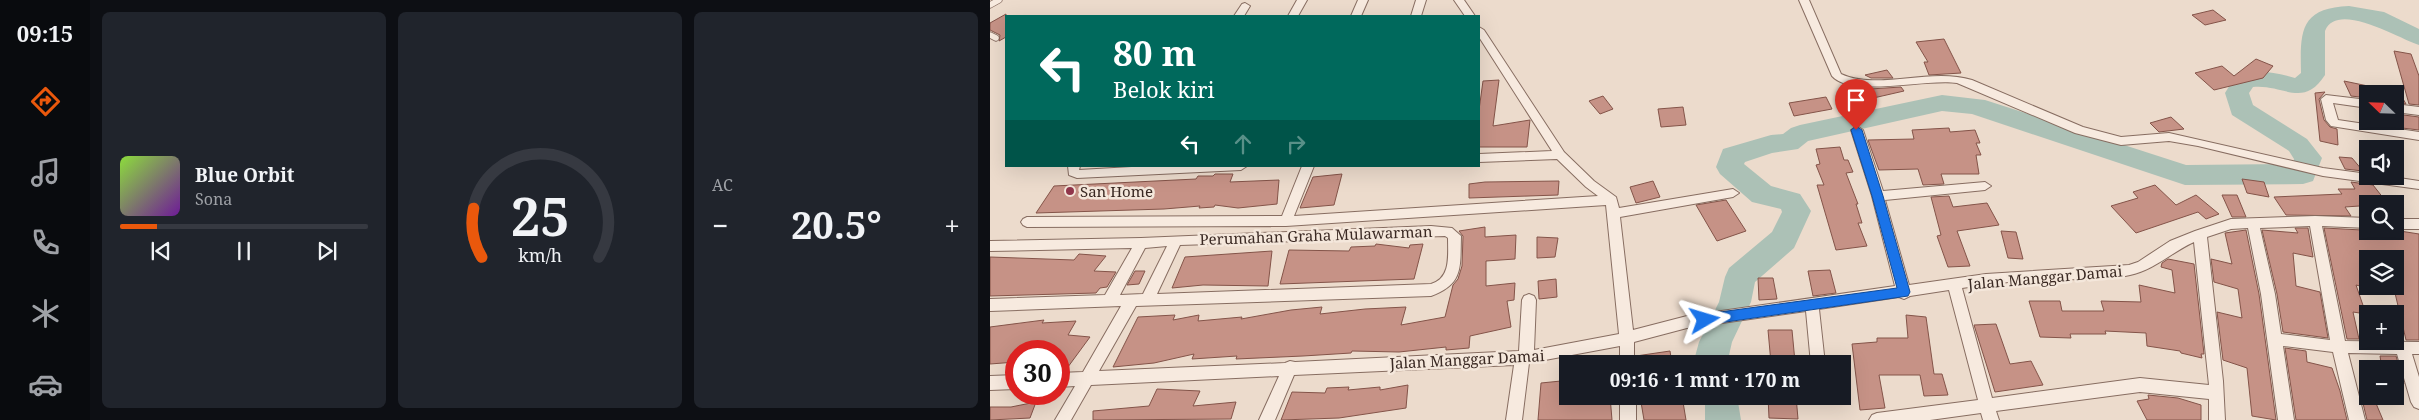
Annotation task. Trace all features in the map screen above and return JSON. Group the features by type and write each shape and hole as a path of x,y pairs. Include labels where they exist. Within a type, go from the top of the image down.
{"street":[{"path":"1294,15 1302,0"},
{"path":"1356,15 1363,0"},
{"path":"1416,15 1421,0"},
{"path":"1459,0 1469,15"},
{"path":"1804,0 1837,76 1842,80 1860,83 1949,78 1968,82 2070,127 2098,136 2121,141 2169,137 2198,142 2323,172 2419,185"},
{"path":"1239,15 1245,6"},
{"path":"1480,36 1560,155 1590,184 1612,200 1627,338 1627,355"},
{"path":"2359,103 2326,99 2332,120 2335,123 2359,127"},
{"path":"2404,109 2419,111"},
{"path":"1856,130 1878,196 1904,292"},
{"path":"2380,130 2419,136"},
{"path":"1480,158 1560,155"},
{"path":"1074,167 1073,172 1077,174 1150,168 1219,167"},
{"path":"1286,221 1308,167"},
{"path":"1878,196 1985,186"},
{"path":"1613,214 1733,193"},
{"path":"1027,222 1286,221 1612,200"},
{"path":"2315,221 2339,347 2357,420"},
{"name":"Jalan Manggar Damai","path":"1070,379 1524,357 1551,354 1627,338 1687,322 2016,276 2088,274 2129,270 2142,266 2175,245 2200,234 2231,224 2315,221 2359,223"},
{"path":"2254,224 2275,340 2286,420"},
{"path":"2404,224 2419,224"},
{"name":"Perumahan Graha Mulawarman","path":"990,246 1141,244 1176,240 1431,231 1447,231 1455,236 1452,279 1443,287 1431,290 990,304"},
{"path":"2200,234 2217,392 2217,420"},
{"path":"1148,299 1176,240"},
{"path":"1110,300 1141,244"},
{"path":"1954,285 1991,420"},
{"path":"1063,420 1132,300"},
{"path":"1514,420 1524,357 1529,300"},
{"path":"1812,306 1817,355"},
{"path":"2275,340 2359,347"},
{"path":"2404,348 2419,348"},
{"path":"2404,350 2419,402"},
{"path":"1267,420 1290,367"},
{"path":"990,383 1005,382"},
{"path":"1877,420 1986,404 2140,386 2217,392"},
{"path":"1628,405 1628,420"}],"lane":[{"path":"990,5 999,0"},
{"path":"990,35 996,38"}],"building":[{"path":"2213,10 2226,20 2205,25 2192,15"},
{"path":"1006,14 1005,38 999,41 1000,35 990,30 990,23"},
{"path":"1944,39 1961,73 1929,75 1924,62 1928,62 1916,42"},
{"path":"2394,51 2411,54 2419,76 2419,105 2409,104"},
{"path":"2256,59 2273,66 2263,78 2214,90 2195,73 2222,66 2234,76"},
{"path":"1887,70 1893,78 1871,78 1865,75"},
{"path":"1499,80 1493,126 1530,120 1527,147 1480,147 1480,103 1483,81"},
{"path":"2344,81 2363,85 2359,85 2359,97 2351,96"},
{"path":"1901,87 1904,91 1869,99 1870,102 1846,105 1839,91"},
{"path":"2325,92 2319,99 2324,120 2330,127 2337,129 2338,145 2320,141 2315,93"},
{"path":"1603,96 1613,109 1600,114 1589,101"},
{"path":"1826,97 1832,109 1794,116 1789,103"},
{"path":"1683,107 1686,125 1661,127 1658,109"},
{"path":"2404,115 2419,117 2419,130 2404,128"},
{"path":"2171,117 2184,129 2159,132 2150,123"},
{"path":"1949,128 1950,132 1975,130 1980,143 1976,143 1981,155 1976,155 1979,174 1941,174 1944,184 1923,185 1918,169 1879,170 1868,140 1914,139 1912,130"},
{"path":"1840,147 1844,160 1848,160 1853,172 1846,173 1858,204 1856,204 1862,223 1858,223 1867,246 1836,250 1817,185 1824,185 1816,165 1820,164 1816,149"},
{"path":"2339,157 2352,158 2359,166 2359,171 2345,169"},
{"path":"1215,174 1233,174 1230,182 1279,180 1277,204 1238,208 1215,205 1214,207 1199,208 1200,206 1036,213 1054,186 1196,179 1198,176 1213,176"},
{"path":"1342,174 1334,205 1300,208 1313,177"},
{"path":"2242,179 2264,182 2269,197 2247,193"},
{"path":"1559,181 1558,195 1469,198 1469,184"},
{"path":"1653,181 1660,197 1636,203 1630,187"},
{"path":"2351,182 2359,183 2359,185 2373,185 2381,195 2359,195 2359,206 2345,207 2351,216 2286,215 2274,197 2342,194 2338,189 2355,189"},
{"path":"2155,185 2176,205 2196,195 2219,214 2206,219 2198,212 2136,233 2111,206 2138,198 2133,192"},
{"path":"2222,195 2237,195 2246,217 2232,217"},
{"path":"1949,196 1953,207 1987,203 1999,225 1957,231 1970,266 1948,267 1937,236 1941,235 1931,197"},
{"path":"1726,200 1746,231 1717,241 1696,205"},
{"path":"1485,227 1485,237 1516,235 1515,259 1486,261 1486,286 1515,283 1514,300 1507,301 1511,327 1470,336 1469,348 1446,350 1446,347 1399,352 1352,351 1351,353 1236,359 1237,356 1192,359 1194,354 1154,363 1113,367 1138,317 1175,315 1173,320 1199,315 1198,321 1242,317 1241,319 1291,310 1322,307 1320,314 1406,307 1401,325 1445,317 1453,285 1458,279 1462,266 1463,236 1459,231"},
{"path":"2295,228 2308,228 2313,257 2293,253 2296,286 2320,292 2328,338 2283,332 2277,294 2262,230 2298,233"},
{"path":"2324,228 2359,230 2359,240 2404,240 2404,232 2419,234 2419,340 2406,340 2404,331 2404,305 2398,305 2395,295 2404,295 2404,250 2359,250 2359,286 2356,285 2363,305 2359,305 2359,313 2353,312 2359,339 2347,339"},
{"path":"2246,230 2259,294 2276,420 2252,416 2247,368 2223,360 2217,312 2242,318 2238,289 2214,282 2211,259 2232,264 2225,233"},
{"path":"2001,231 2016,232 2023,259 2008,258"},
{"path":"1537,237 1558,238 1555,257 1537,258"},
{"path":"1376,244 1409,248 1410,245 1423,244 1414,279 1280,284 1289,250 1349,251 1351,247 1375,246"},
{"path":"1272,251 1268,286 1203,285 1172,288 1185,257"},
{"path":"1079,254 1106,256 1094,271 1116,272 1107,287 1100,288 1096,293 990,296 990,257 1074,260"},
{"path":"2168,259 2194,264 2204,354 2201,354 2202,358 2181,353 2180,351 2147,346 2146,333 2105,331 2106,334 2070,334 2071,338 2040,337 2029,301 2060,301 2062,311 2104,311 2101,301 2141,302 2139,285 2175,293 2172,270 2161,267 2162,263"},
{"path":"1830,270 1836,293 1813,296 1808,271"},
{"path":"1135,271 1145,271 1139,284 1127,285"},
{"path":"1758,278 1773,278 1777,299 1759,300"},
{"path":"1556,279 1557,297 1539,299 1538,281"},
{"path":"1906,315 1926,317 1934,374 1942,374 1948,395 1924,396 1920,375 1879,375 1885,408 1860,410 1852,344 1877,342 1877,338 1908,338"},
{"path":"1044,320 1042,323 1076,321 1068,335 1090,337 1070,364 1070,340 1005,340 1005,363 990,364 990,327"},
{"path":"1996,324 2010,364 2031,361 2043,385 1995,392 1974,325"},
{"path":"1768,330 1792,330 1794,355 1770,355"},
{"path":"2285,348 2306,351 2307,362 2332,368 2347,420 2296,420"},
{"path":"1670,351 1671,355 1643,355"},
{"path":"2380,356 2396,356 2397,360 2381,360"},
{"path":"1559,381 1559,405 1611,405 1612,420 1538,420 1541,383"},
{"path":"1408,385 1406,408 1339,418 1281,420 1292,392 1325,393 1327,388 1349,387 1348,390 1380,387 1380,390"},
{"path":"1157,389 1200,391 1193,406 1236,402 1231,419 1093,420 1093,411 1149,406"},
{"path":"2148,395 2178,398 2201,405 2201,420 2147,420 2137,401 2149,399"},
{"path":"1035,405 1030,418 990,420 990,407"},
{"path":"1642,405 1684,405 1686,420 1644,420"},
{"path":"1768,405 1797,405 1798,419 1769,418"},
{"path":"2363,405 2377,405 2383,420 2367,420"}],"waterway":[{"path":"1712,355 1735,302 1740,277 1783,240 1797,211 1790,201 1762,195 1730,167 1733,156 1771,144 1789,143 1800,134 1942,103 1976,106 1994,114 2019,120 2185,175 2303,174 2308,158 2298,145 2241,109 2237,93 2245,80 2268,78 2299,87 2313,75 2312,43 2316,25 2320,20 2333,14 2357,13 2370,15 2389,22 2419,38"},
{"path":"1722,405 1723,420"}],"place":[{"name":"San Home","path":"1070,191"}],"route":[{"path":"1705,320 1904,292 1878,196 1856,130"}]}
